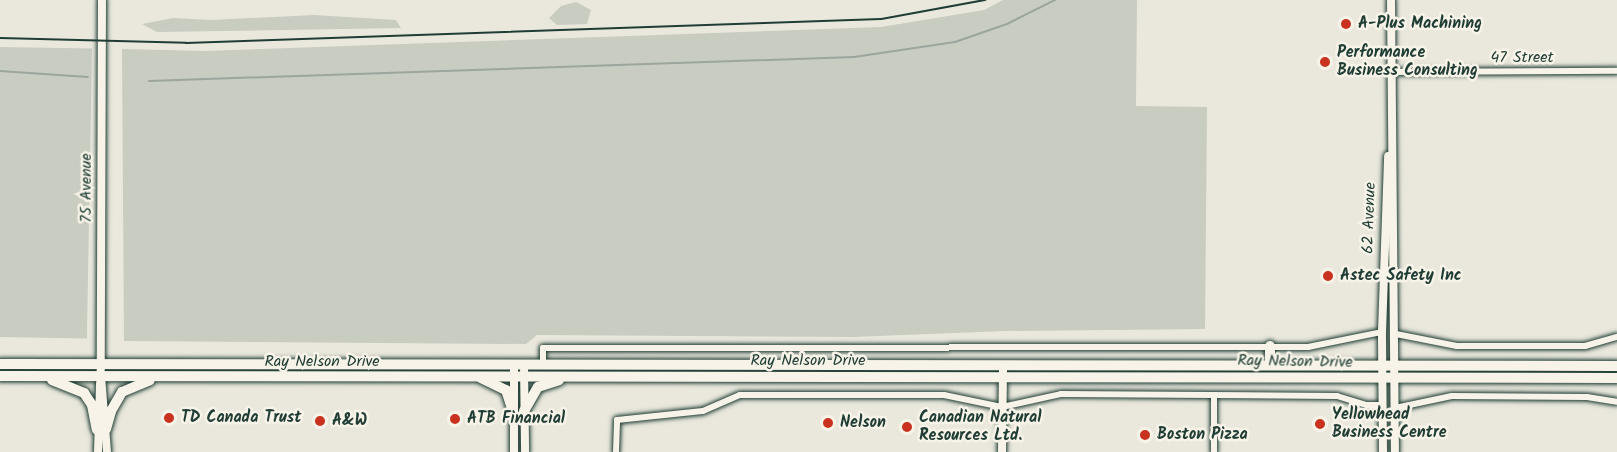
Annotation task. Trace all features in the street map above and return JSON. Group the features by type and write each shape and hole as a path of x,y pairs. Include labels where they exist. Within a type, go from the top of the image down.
{"highway":[{"path":"1270,346 1270,365"},
{"name":"Ray Nelson Drive","path":"0,364 102,363 519,370 574,376 1270,365 1617,366"},
{"name":"Ray Nelson Drive","path":"0,376 475,376 543,364 1382,378 1617,378"},
{"path":"32,376 69,384 84,393 102,429"},
{"path":"102,429 122,393 162,376"},
{"path":"475,376 506,390 519,413 538,387 574,376"}],"main road":[{"name":"75 Avenue","path":"102,0 102,363 97,398 107,452"},
{"name":"62 Avenue","path":"1391,0 1391,129 1396,334 1395,452"},
{"name":"62 Avenue","path":"1383,452 1382,332 1385,199 1391,129"},
{"path":"514,452 519,413 519,370"},
{"path":"1002,452 1003,370"},
{"path":"519,413 525,452"},
{"name":"75 Avenue","path":"98,452 102,429"}],"street":[{"name":"47 Street","path":"1392,72 1617,71"},
{"path":"543,364 543,348 916,350 987,345 1325,345 1382,332"},
{"path":"1396,334 1457,346 1585,346 1617,337"},
{"path":"616,452 617,420 703,411 740,395 944,395 1002,407 1061,394 1337,396 1367,405 1383,405"},
{"path":"1214,395 1214,452"},
{"path":"1395,408 1452,396 1587,397 1617,402"}],"shaded area":[{"path":"1003,0 1137,0 1136,106 1207,107 1205,329 1005,331 853,337 537,335 526,344 124,341 122,49 205,51 881,27 984,10"},
{"path":"576,2 591,10 587,24 557,25 549,18 561,6"},
{"path":"314,15 396,20 401,28 157,32 142,24 173,18 211,20"},
{"path":"0,47 92,49 87,339 0,337"}],"waterway":[{"path":"149,81 854,57 955,42 1007,24 1055,0"},
{"path":"0,71 88,77"}],"railway":[{"path":"0,38 186,43 881,19 985,0"}],"place":[{"name":"A-Plus Machining","path":"1346,24"},
{"name":"Performance Business Consulting","path":"1325,62"},
{"name":"Astec Safety Inc","path":"1328,276"},
{"name":"TD Canada Trust","path":"169,418"},
{"name":"ATB Financial","path":"455,419"},
{"name":"A&W","path":"320,421"},
{"name":"Nelson","path":"828,423"},
{"name":"Yellowhead Business Centre","path":"1320,424"},
{"name":"Canadian Natural Resources Ltd.","path":"907,427"},
{"name":"Boston Pizza","path":"1145,435"}]}
